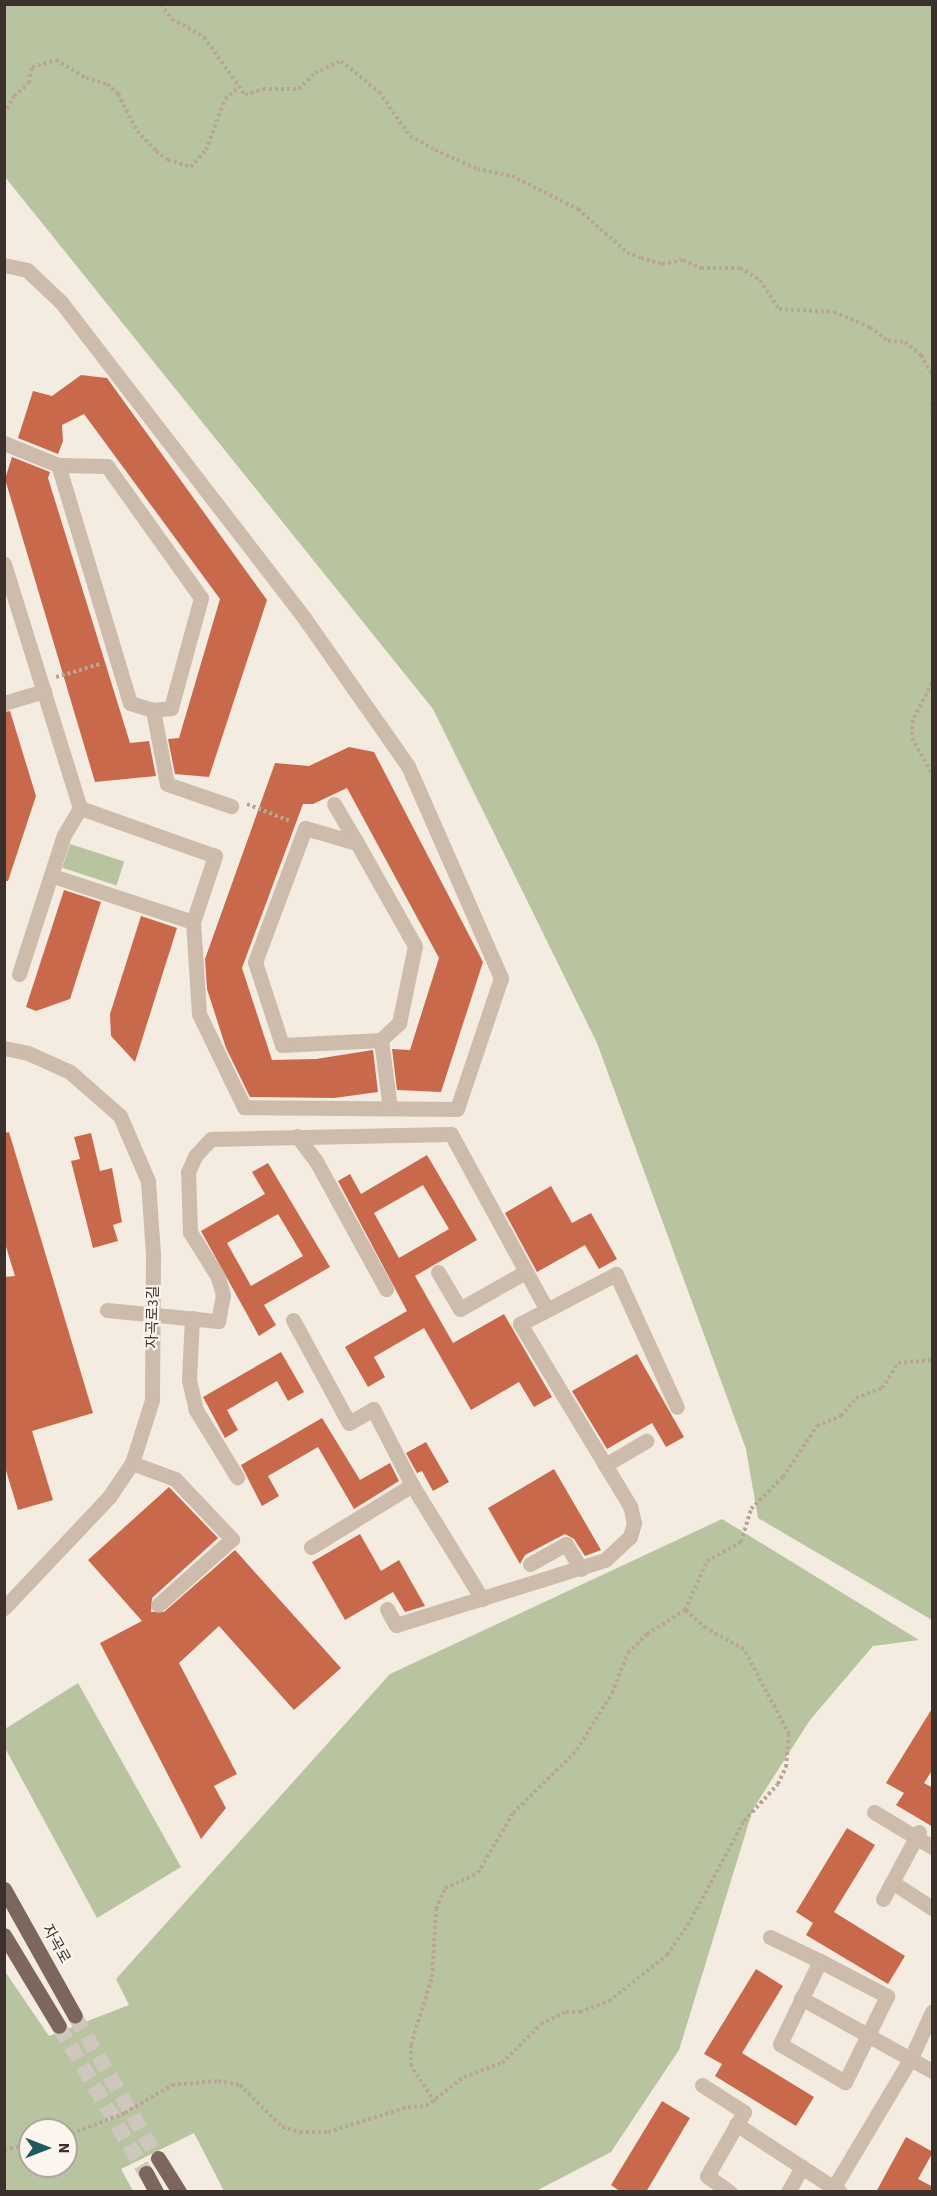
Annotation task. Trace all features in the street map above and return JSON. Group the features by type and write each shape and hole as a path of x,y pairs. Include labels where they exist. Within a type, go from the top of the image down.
{"main road":[{"name":"자곡로","path":"4,1889 75,2016"},
{"path":"4,1935 59,2026"},
{"path":"158,2158 179,2192"},
{"path":"146,2173 156,2192"}],"street":[{"path":"4,265 27,270 62,302 304,619 408,766 501,978 457,1109 244,1107 200,1014 193,922 215,856 80,808"},
{"path":"4,444 58,465 107,466 201,598 171,708 153,710 130,703 58,465"},
{"path":"5,570 80,808 64,836 53,876 19,974"},
{"path":"4,703 44,692"},
{"path":"153,710 167,784 231,806"},
{"path":"334,804 357,843 415,946 399,1023 381,1040 282,1045 255,962 305,828 357,843"},
{"path":"53,876 193,922"},
{"path":"381,1040 390,1108"},
{"name":"자곡로3길","path":"4,1048 28,1053 70,1072 120,1116 148,1181 153,1314 152,1400 132,1463 109,1497 4,1608"},
{"path":"107,1310 218,1321 223,1295 218,1277 190,1232 188,1172 195,1156 211,1139 451,1134 547,1310"},
{"path":"297,1136 386,1289"},
{"path":"438,1272 460,1309 525,1272"},
{"path":"387,1609 396,1625 581,1569 620,1549 630,1537 634,1523 630,1506 520,1324 616,1274 676,1407"},
{"path":"192,1318 189,1380 196,1410 237,1477"},
{"path":"293,1320 348,1423 373,1409 412,1485 482,1599"},
{"path":"605,1465 646,1441"},
{"path":"132,1463 175,1479 232,1539 158,1605"},
{"path":"311,1547 412,1485"},
{"path":"530,1564 566,1544 581,1569"},
{"path":"874,1812 918,1835 933,1847"},
{"path":"883,1899 918,1835"},
{"path":"892,1882 933,1908"},
{"path":"770,1937 820,1961 887,1996 845,2082 780,2044 820,1961"},
{"path":"801,1998 933,2070"},
{"path":"736,2124 835,2190 911,2058 933,2012"},
{"path":"702,2085 744,2112 707,2176 730,2192"},
{"path":"788,2192 802,2167"}],"path":[{"path":"161,4 172,19 204,37 245,95 262,89 299,89 315,73 341,61 379,92 410,136 477,169 512,176 579,209 627,252 662,264 683,260 701,268 740,268 760,280 779,309 834,312 870,327 888,341 905,342 921,355 933,375"},
{"path":"4,114 14,96 28,83 32,67 56,60 86,78 107,84 117,94 137,131 156,151 168,160 191,167 206,150 225,99 239,87"},
{"path":"933,403 933,415"},
{"path":"63,674 105,663"},
{"path":"933,683 913,720 912,738 933,774"},
{"path":"258,809 296,824"},
{"path":"435,2102 411,2066 411,2045 432,1977 436,1909 444,1888 478,1873 513,1813 578,1750 612,1693 627,1653 647,1634 685,1610 707,1561 741,1542 751,1509 783,1477 817,1426 841,1416 856,1398 882,1388 898,1363 933,1360"},
{"path":"78,2131 125,2113 172,2085 218,2081 240,2085 282,2127 300,2132 354,2127 435,2102 464,2077 502,2063 541,2024 566,2012 580,2012 609,2001 667,1954 688,1924 744,1821 778,1784 786,1767 789,1734 785,1720 759,1682 754,1663 744,1649 706,1628 685,1610"}],"green space":[{"path":"4,5 932,5 932,1620 758,1518 746,1449 597,1043 433,709 5,177"},
{"path":"70,844 124,862 116,885 62,868"},
{"path":"722,1519 919,1640 873,1646 810,1720 753,1809 679,2050 611,2152 536,2191 224,2191 194,2133 121,2169 133,2191 5,2191 4,1970 49,2036 129,2005 116,1979 390,1674"},
{"path":"78,1683 181,1867 97,1918 5,1748 5,1729"}],"building":[{"path":"81,375 107,378 267,600 209,777 175,774 168,739 179,738 220,599 84,414 62,425 63,441 58,454 18,438 33,391 52,396"},
{"path":"12,457 50,472 48,478 130,743 149,741 156,776 95,782 5,479"},
{"path":"10,711 36,796 8,881 4,881 4,712"},
{"path":"349,747 374,752 483,962 441,1092 397,1090 392,1049 410,1050 439,958 347,788 313,804 303,804 242,968 272,1060 316,1059 373,1050 378,1092 334,1098 250,1097 226,1048 207,989 205,959 275,763 309,766"},
{"path":"64,890 101,902 70,999 36,1011 26,1007"},
{"path":"141,916 177,928 135,1062 111,1036 110,1014"},
{"path":"9,1132 93,1413 32,1431 53,1500 18,1510 4,1464 4,1277 15,1276 4,1240 4,1133"},
{"path":"91,1133 100,1171 112,1168 122,1222 113,1225 118,1241 93,1248 71,1161 80,1159 74,1137"},
{"path":"427,1155 477,1240 415,1276 453,1343 504,1314 552,1397 534,1407 519,1382 471,1410 424,1328 374,1357 385,1377 368,1387 345,1347 407,1311 338,1181 350,1174 361,1194","holes":["423,1185 449,1229 399,1258 374,1213"]},
{"path":"268,1163 330,1267 264,1305 276,1325 259,1336 201,1231 265,1194 252,1172","holes":["278,1214 303,1256 251,1286 227,1243"]},
{"path":"551,1186 572,1223 591,1213 617,1259 599,1269 585,1245 537,1272 505,1213"},
{"path":"281,1352 304,1392 288,1401 277,1381 227,1410 238,1430 225,1438 203,1397"},
{"path":"637,1354 684,1437 666,1447 652,1423 607,1449 572,1391"},
{"path":"322,1418 360,1480 390,1463 399,1481 354,1509 318,1447 268,1476 279,1496 262,1506 241,1465"},
{"path":"426,1442 449,1482 433,1491 422,1471 417,1473 406,1453"},
{"path":"554,1469 601,1550 585,1556 574,1539 565,1534 525,1555 520,1564 488,1508"},
{"path":"169,1487 218,1538 152,1598 151,1612 164,1612 235,1550 341,1668 294,1710 219,1626 179,1663 237,1774 214,1786 226,1808 201,1839 100,1643 142,1621 88,1560"},
{"path":"360,1534 381,1571 399,1560 425,1606 405,1612 393,1592 345,1620 312,1562"},
{"path":"933,1707 933,1769 924,1783 933,1788 933,1827 896,1805 904,1793 886,1783"},
{"path":"847,1828 875,1845 834,1912 905,1956 888,1984 806,1935 813,1923 796,1912"},
{"path":"756,1969 783,1986 742,2053 814,2097 796,2126 715,2076 722,2064 704,2054"},
{"path":"662,2101 690,2118 646,2192 621,2192 611,2185"},
{"path":"906,2137 933,2152 918,2179 933,2187 933,2192 876,2192"}],"tunnel":[{"path":"75,2016 158,2158"},
{"path":"59,2026 146,2173"}]}
